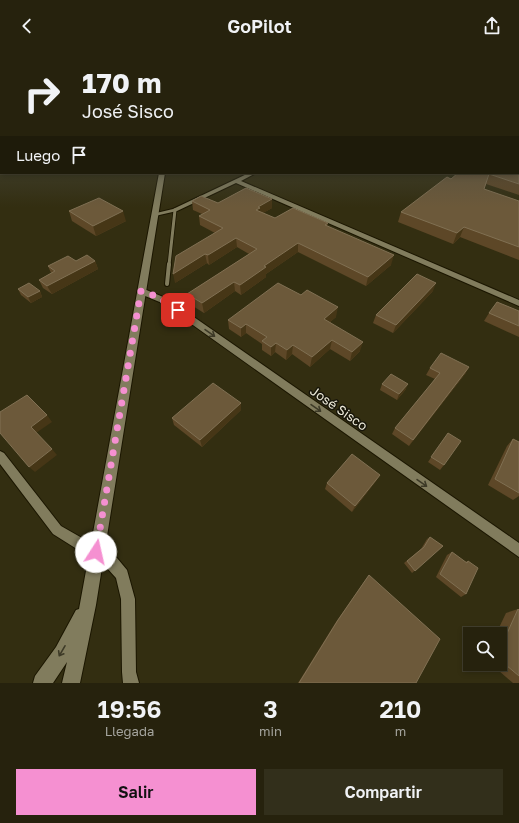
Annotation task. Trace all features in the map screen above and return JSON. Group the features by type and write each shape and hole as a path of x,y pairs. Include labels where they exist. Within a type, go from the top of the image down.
{"street":[{"path":"71,683 88,605 162,174"},
{"path":"155,214 175,210 251,174"},
{"path":"236,181 519,303"},
{"name":"José Sisco","path":"141,291 165,302 519,551"},
{"path":"0,456 57,530 96,552 112,563 122,575 128,599 129,672 131,683"},
{"path":"42,683 62,653 88,605"}],"lane":[{"path":"167,284 175,210"}],"building":[{"path":"457,174 489,174 484,189 519,201 519,247 464,227 457,233 401,212 447,177 451,179"},
{"path":"489,174 519,174 519,184"},
{"path":"246,188 272,199 258,207 260,208 256,210 275,218 293,208 328,223 325,225 394,255 368,277 298,243 264,266 266,267 240,285 234,282 202,303 187,294 257,249 236,238 208,255 205,254 173,274 176,256 223,228 199,216 210,210 192,201 201,196 218,203"},
{"path":"99,198 123,211 93,226 69,211"},
{"path":"87,255 95,261 47,286 39,280 55,271 48,266 68,256 76,261"},
{"path":"417,274 436,283 396,325 376,315"},
{"path":"29,283 40,291 28,297 18,289"},
{"path":"278,283 301,295 307,290 338,307 324,319 363,342 352,352 332,340 312,357 293,345 287,350 276,343 271,347 262,341 267,337 246,324 241,328 228,320"},
{"path":"497,302 519,311 519,326 489,313"},
{"path":"441,353 469,367 413,440 395,428 440,373 430,368"},
{"path":"391,374 408,384 399,394 382,384"},
{"path":"213,383 241,403 200,440 172,418"},
{"path":"27,395 47,415 31,427 52,449 29,467 0,433 0,412"},
{"path":"448,433 461,441 444,465 431,457"},
{"path":"513,439 519,442 519,493 495,479"},
{"path":"352,454 380,475 355,506 327,483"},
{"path":"430,537 443,546 415,571 407,561 424,547"},
{"path":"452,552 467,563 468,561 478,568 466,594 440,574"},
{"path":"369,575 440,639 416,683 299,683 338,620"},
{"path":"518,609 519,676 507,666 507,633"}],"route":[{"path":"96,552 141,291 156,296 178,310"}]}
